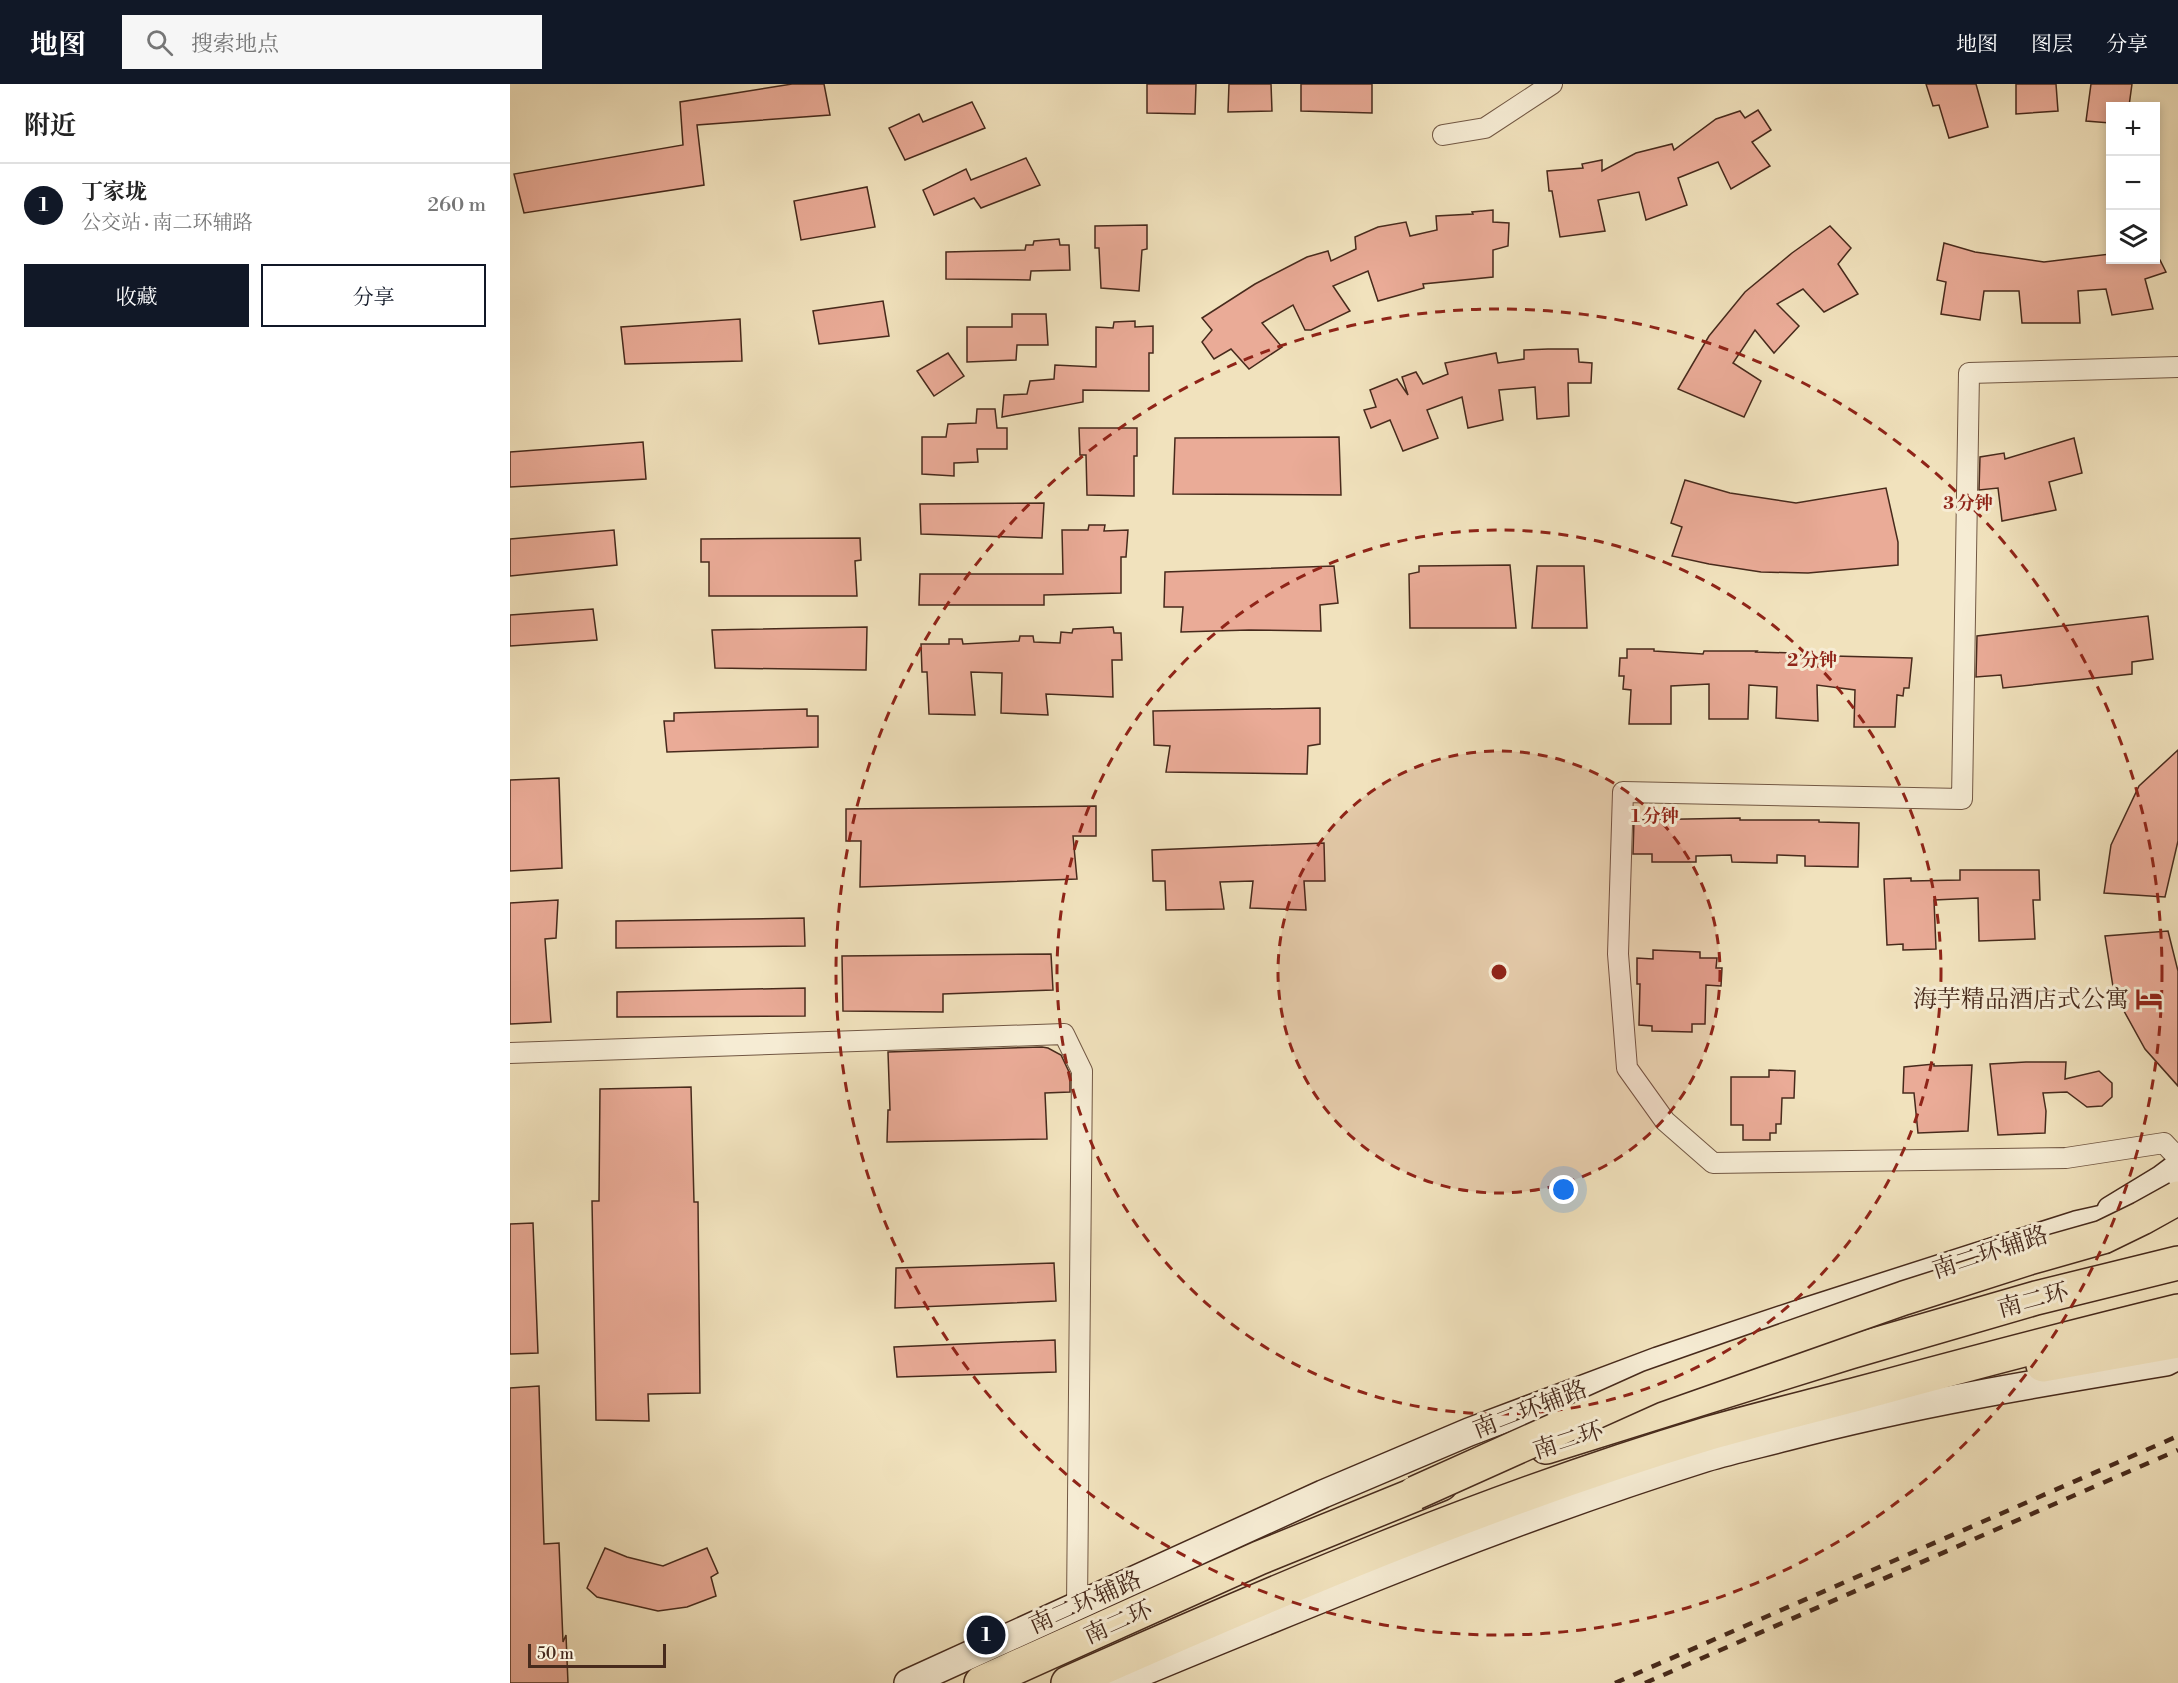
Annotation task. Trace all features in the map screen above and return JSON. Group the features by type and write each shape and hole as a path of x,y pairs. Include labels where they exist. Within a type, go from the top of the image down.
{"highway":[{"path":"1415,1493 1651,1387 1904,1298 2103,1236 2178,1200"},
{"name":"南二环","path":"981,1683 1259,1558 1415,1493 1563,1441 1850,1352 2036,1298 2178,1263"},
{"name":"南二环","path":"1068,1683 1195,1627 1365,1557 1536,1491 1710,1433 2178,1311"},
{"path":"1848,1396 2178,1341"}],"street":[{"path":"1443,135 1485,128 1552,84"},
{"path":"2178,367 1969,373 1962,799 1623,792 1618,954 1627,1068 1665,1121 1713,1163 2066,1158 2164,1143 2178,1158"},
{"path":"510,1053 1064,1034 1082,1071 1077,1605"},
{"path":"2076,1225 2127,1201 2178,1167"},
{"name":"南二环辅路","path":"908,1683 1323,1494 1468,1432 1658,1361 2076,1225 2178,1200"},
{"path":"1116,1683 1405,1566 1582,1500 1707,1457 1849,1420 2021,1386 2166,1362 2178,1356"}],"building":[{"path":"792,84 824,84 830,115 697,125 704,185 524,213 514,174 683,145 680,102"},
{"path":"1147,84 1196,84 1195,114 1147,113"},
{"path":"1229,84 1271,84 1272,111 1228,112"},
{"path":"1301,84 1372,84 1372,113 1301,111"},
{"path":"1926,84 1976,84 1988,127 1949,138 1939,105 1933,106"},
{"path":"2016,84 2056,84 2058,111 2016,114"},
{"path":"2091,84 2132,84 2130,102 2106,102 2106,123 2086,121"},
{"path":"972,102 985,128 905,160 889,128 919,114 923,122"},
{"path":"1758,110 1771,130 1752,142 1770,166 1731,189 1718,162 1678,178 1687,205 1646,220 1639,192 1598,200 1605,231 1560,237 1552,191 1549,191 1547,171 1583,168 1582,164 1602,160 1602,171 1636,153 1672,144 1674,150 1716,119 1740,111 1745,118"},
{"path":"1026,158 1040,185 981,208 974,198 934,215 923,190 966,169 971,180"},
{"path":"867,187 875,227 801,240 794,201"},
{"path":"1493,210 1493,222 1509,223 1508,246 1493,250 1493,277 1423,284 1424,288 1378,301 1368,271 1333,286 1350,311 1311,330 1305,330 1293,305 1262,323 1282,347 1249,369 1231,349 1214,359 1202,342 1212,330 1202,318 1255,284 1307,257 1328,251 1331,261 1356,249 1355,237 1378,227 1406,222 1410,236 1437,230 1436,216 1473,214 1472,212"},
{"path":"1147,225 1147,249 1142,250 1139,291 1101,288 1099,248 1095,248 1095,226"},
{"path":"1830,226 1851,248 1838,264 1858,294 1824,312 1803,289 1777,304 1799,326 1774,353 1755,330 1733,363 1761,381 1744,417 1678,389 1709,336 1745,292 1792,253"},
{"path":"1059,239 1060,245 1069,245 1070,270 1031,271 1030,280 946,279 946,252 1025,250 1026,245 1033,245 1034,241"},
{"path":"1944,243 1975,252 2044,262 2106,254 2106,264 2160,264 2160,260 2166,272 2145,279 2153,309 2112,315 2106,289 2078,291 2080,323 2022,323 2019,291 1984,291 1980,320 1941,314 1946,282 1937,280"},
{"path":"883,301 889,336 819,344 813,311"},
{"path":"1012,314 1046,314 1048,345 1017,345 1016,360 967,362 967,327 1012,327"},
{"path":"740,319 742,361 625,364 621,327"},
{"path":"1135,321 1135,327 1153,326 1153,353 1149,353 1149,391 1083,390 1083,402 1002,417 1004,395 1027,394 1030,381 1054,379 1055,365 1096,367 1096,327 1113,328 1114,322"},
{"path":"1578,349 1579,362 1592,363 1591,383 1568,383 1569,416 1537,419 1535,387 1499,390 1503,420 1468,428 1462,397 1427,410 1438,438 1403,451 1390,420 1371,428 1364,410 1376,407 1370,390 1397,379 1408,395 1402,377 1416,372 1423,384 1448,374 1445,363 1496,353 1498,363 1524,359 1524,350"},
{"path":"948,353 964,376 934,396 917,371"},
{"path":"977,409 995,409 997,428 1007,428 1007,449 977,449 978,462 954,463 954,476 922,474 922,437 946,437 948,424 976,423"},
{"path":"1079,428 1137,428 1134,496 1087,495 1086,455 1080,455"},
{"path":"1339,437 1341,495 1173,494 1175,438"},
{"path":"2074,438 2082,473 2049,482 2056,510 2002,521 1998,488 1979,490 1980,457 2004,453 2005,459"},
{"path":"643,442 646,479 510,487 510,452"},
{"path":"1685,480 1730,493 1796,503 1886,488 1898,542 1898,565 1808,573 1761,572 1672,556 1682,527 1671,523"},
{"path":"1044,503 1042,538 921,534 920,504"},
{"path":"1089,525 1105,525 1104,531 1128,530 1126,557 1121,557 1121,593 1044,595 1044,605 919,605 920,574 1063,574 1062,530 1088,530"},
{"path":"614,530 617,565 510,576 510,539"},
{"path":"860,538 861,560 855,561 857,596 709,596 709,562 701,562 701,539"},
{"path":"1510,565 1516,628 1410,628 1409,574 1419,572 1419,566"},
{"path":"1334,566 1338,603 1320,605 1321,631 1181,632 1183,607 1164,607 1165,572"},
{"path":"1537,566 1584,566 1587,628 1532,628"},
{"path":"593,609 597,640 510,646 510,615"},
{"path":"2148,616 2153,659 2132,662 2132,674 2003,688 2001,675 1976,677 1977,636"},
{"path":"867,627 866,670 715,668 712,630"},
{"path":"1113,627 1114,633 1121,633 1122,660 1112,660 1113,697 1046,694 1048,715 1001,713 1002,673 971,672 975,715 929,714 927,672 922,672 921,644 949,644 949,639 962,639 963,644 1019,641 1020,636 1033,636 1034,642 1060,643 1061,632 1072,633 1073,629"},
{"path":"1627,649 1703,654 1704,651 1757,651 1794,653 1794,655 1912,658 1909,688 1904,688 1903,696 1897,695 1895,727 1854,727 1855,690 1817,685 1818,721 1776,718 1777,687 1749,685 1748,719 1709,719 1709,684 1671,686 1671,724 1629,724 1631,690 1623,689 1624,676 1619,676 1620,658 1627,658"},
{"path":"1320,708 1320,744 1308,746 1307,774 1166,772 1170,746 1154,745 1153,711"},
{"path":"807,709 807,716 818,716 818,747 667,752 664,721 674,721 674,713"},
{"path":"2178,750 2178,841 2165,897 2104,893 2111,845 2139,786"},
{"path":"559,778 562,868 510,871 510,780"},
{"path":"1096,806 1096,836 1073,836 1077,879 860,887 861,841 846,841 846,809"},
{"path":"1740,818 1740,820 1819,820 1819,822 1859,823 1858,867 1805,866 1805,856 1777,855 1777,863 1732,862 1731,855 1696,856 1696,862 1652,862 1652,854 1633,854 1634,820"},
{"path":"1324,843 1325,881 1304,881 1306,910 1250,908 1253,881 1220,882 1224,909 1166,910 1165,881 1153,881 1152,850"},
{"path":"1960,870 2039,870 2040,900 2033,900 2035,939 1979,941 1978,898 1934,900 1936,949 1903,950 1903,944 1887,945 1884,879 1960,880"},
{"path":"558,900 556,938 545,939 551,1022 510,1024 510,903"},
{"path":"804,918 805,946 616,948 616,921"},
{"path":"2168,931 2178,971 2178,1086 2145,1049 2114,993 2105,936"},
{"path":"1653,950 1700,952 1700,958 1717,958 1716,968 1722,968 1721,986 1706,985 1705,1024 1692,1024 1692,1032 1652,1031 1652,1026 1639,1025 1640,984 1637,984 1637,958 1653,959"},
{"path":"1051,954 1053,990 943,994 943,1012 843,1011 842,956"},
{"path":"805,988 805,1016 617,1017 617,992"},
{"path":"1042,1047 1061,1055 1070,1074 1070,1092 1045,1093 1047,1139 887,1142 888,1110 890,1110 888,1052"},
{"path":"2066,1062 2065,1079 2099,1071 2112,1083 2112,1097 2102,1106 2087,1107 2067,1092 2043,1093 2046,1111 2045,1133 1998,1135 1990,1064"},
{"path":"1934,1064 1934,1066 1972,1065 1968,1131 1918,1133 1914,1093 1903,1093 1904,1067"},
{"path":"1769,1070 1795,1071 1794,1098 1782,1098 1781,1124 1776,1124 1776,1133 1770,1133 1770,1140 1743,1140 1743,1125 1731,1125 1731,1077 1769,1077"},
{"path":"691,1087 694,1202 698,1202 700,1393 648,1394 649,1421 596,1420 592,1201 599,1201 600,1089"},
{"path":"533,1223 538,1353 510,1354 510,1224"},
{"path":"1054,1263 1056,1301 895,1308 896,1268"},
{"path":"1055,1340 1056,1372 897,1377 894,1347"},
{"path":"539,1386 544,1544 559,1543 563,1642 566,1635 568,1683 510,1683 510,1388"},
{"path":"605,1548 627,1557 663,1566 707,1548 718,1573 711,1577 716,1596 687,1607 658,1611 597,1597 587,1588"}],"railway":[{"path":"1615,1683 2178,1436"},
{"path":"1645,1683 2178,1450"}],"place":[{"name":"海芋精品酒店式公寓","path":"2149,999"},
{"name":"丁家垅","path":"986,1635"}]}
